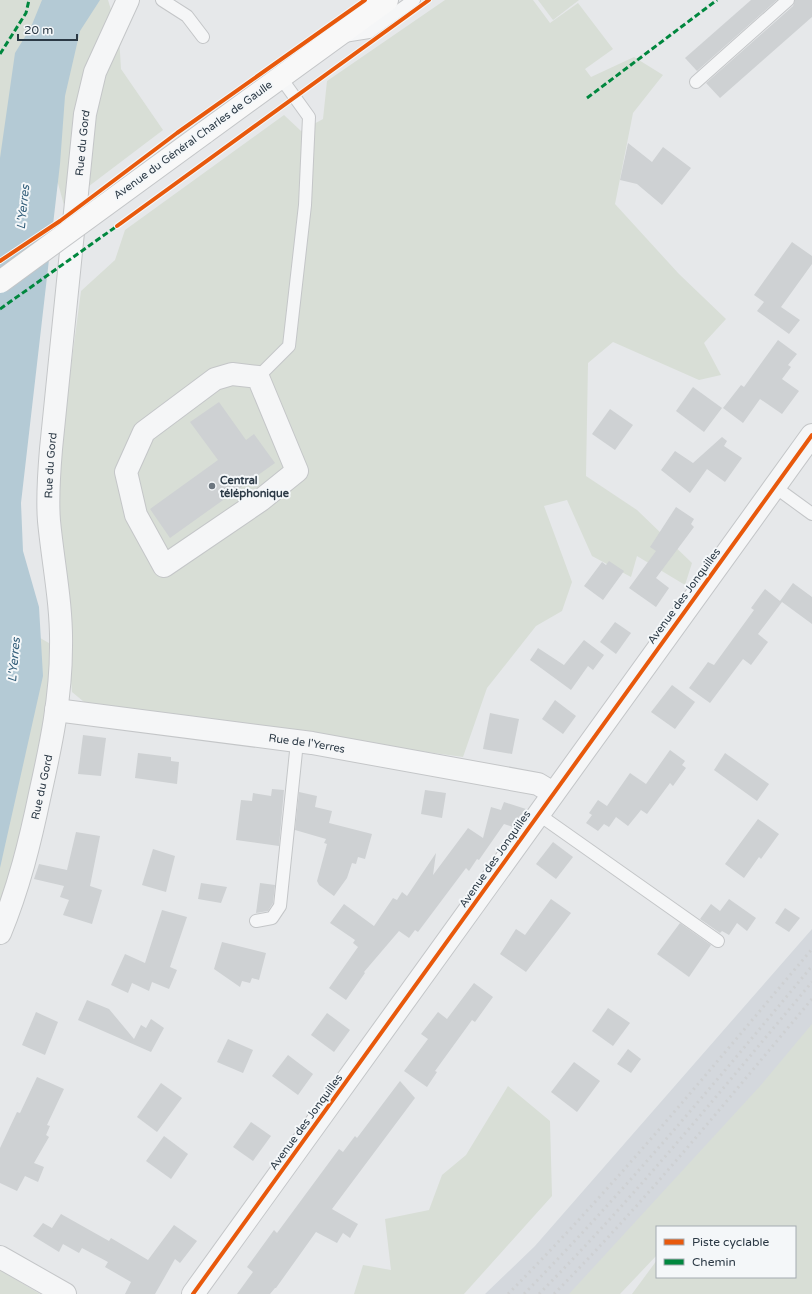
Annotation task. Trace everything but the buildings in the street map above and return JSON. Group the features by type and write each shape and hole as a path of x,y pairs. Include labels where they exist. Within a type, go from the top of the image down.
{"main road":[{"name":"Avenue du Général Charles de Gaulle","path":"0,282 387,0"}],"street":[{"name":"Rue du Gord","path":"0,933 26,861 52,742 56,710 61,646 59,595 49,521 48,490 85,114 95,72 128,0"},
{"path":"232,374 258,377 297,471 260,500 164,566 136,515 126,472 144,432 215,379 232,374"},
{"name":"Avenue des Jonquilles","path":"193,1294 812,435"},
{"name":"Rue de l'Yerres","path":"56,710 297,742 538,784 553,793"},
{"path":"0,1257 65,1294"}],"lane":[{"path":"162,0 187,16 203,37"},
{"path":"335,38 369,32 414,0"},
{"path":"696,82 788,0"},
{"path":"258,377 289,346 305,205 309,118 286,85 278,78"},
{"path":"775,487 812,514"},
{"path":"256,921 272,918 277,914 280,906 297,742"},
{"path":"538,814 718,941"}],"shaded area":[{"path":"0,0 62,0 0,249"},
{"path":"86,0 108,0 119,36 121,69 163,130 64,205 50,155"},
{"path":"445,0 533,0 550,23 578,3 613,49 585,69 591,77 634,57 663,75 633,113 615,204 679,274 726,319 704,343 721,375 699,380 613,342 588,363 586,476 637,510 692,563 685,585 637,556 631,577 592,556 567,500 544,506 572,582 562,611 536,626 487,688 463,757 89,706 72,692 63,585 53,502 81,291 115,260 125,230 284,115 301,131 323,119 327,81"},
{"path":"538,0 579,0 553,20"},
{"path":"35,635 54,646 51,772 0,906 0,846"},
{"path":"812,929 812,1031 579,1294 485,1294 535,1246"},
{"path":"812,1024 812,1294 632,1294 656,1261 656,1278 796,1278 796,1226 656,1226 656,1256 620,1294 569,1294 761,1085"},
{"path":"508,1086 550,1121 552,1196 464,1294 354,1294 363,1265 391,1270 385,1219 429,1210 442,1175 466,1155"},
{"path":"0,1270 40,1294 0,1294"}],"water":[{"name":"L'Yerres","path":"42,0 100,0 80,31 65,96 60,164 21,503 23,551 39,607 43,676 0,868 0,158 15,53 31,27"}],"railway":[{"path":"508,1294 626,1168 812,949"},
{"path":"524,1294 599,1215 707,1092 812,966"},
{"path":"539,1294 645,1180 812,982"},
{"path":"554,1294 654,1186 812,999"}],"marked path":[{"path":"0,54 26,13 29,0"},
{"path":"587,98 717,0"},
{"path":"0,309 117,226"}],"cycle path":[{"path":"0,261 60,221 177,133 365,0"},
{"path":"117,226 429,0"},
{"path":"193,1294 812,435"}],"place":[{"name":"Central téléphonique","path":"212,486"}]}
